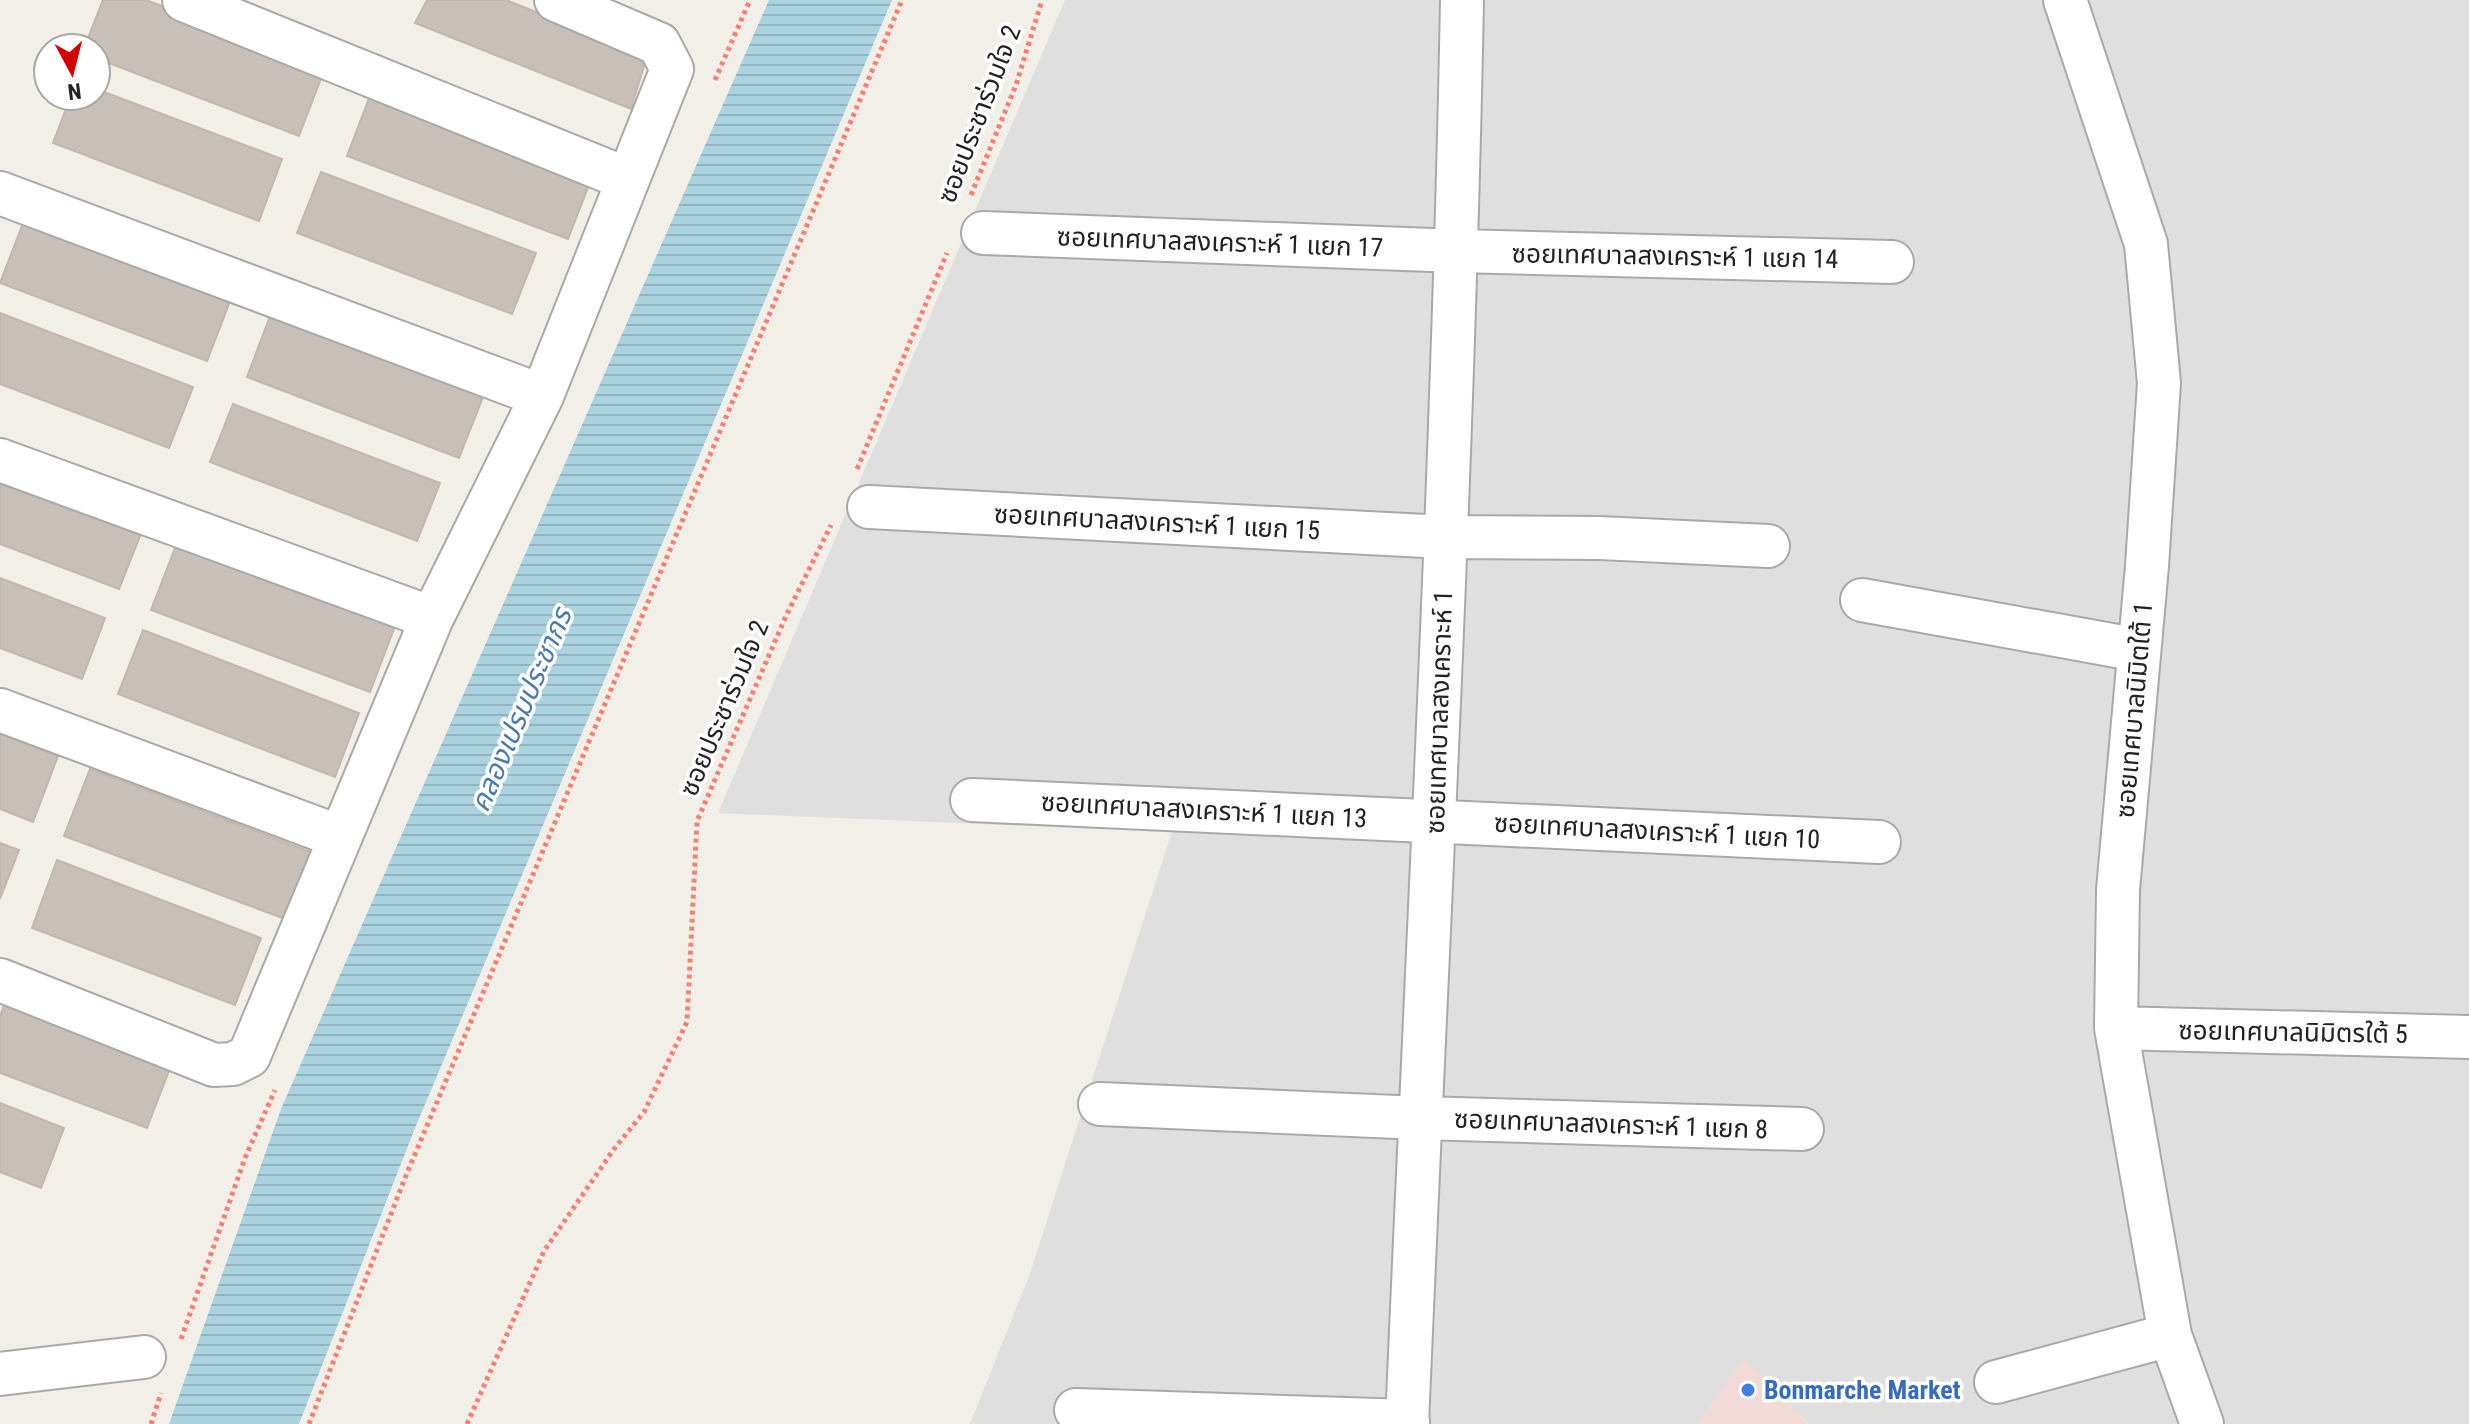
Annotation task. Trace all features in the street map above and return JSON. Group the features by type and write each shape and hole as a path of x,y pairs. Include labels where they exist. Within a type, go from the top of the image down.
{"street":[{"path":"184,0 627,179"},
{"path":"0,980 214,1065 249,1056 432,618 542,396 672,69 659,44 556,0"},
{"name":"ซอยเทศบาลสงเคราะห์ 1","path":"1408,1422 1458,251 1462,0"},
{"name":"ซอยเทศบาลนิมิตใต้ 1","path":"2065,0 2146,244 2159,383 2118,890 2116,1028 2170,1335 2202,1424"},
{"path":"0,193 542,396"},
{"name":"ซอยเทศบาลสงเคราะห์ 1 แยก 17","path":"967,226 1458,251"},
{"name":"ซอยเทศบาลสงเคราะห์ 1 แยก 14","path":"1458,251 1892,262"},
{"path":"0,460 432,618"},
{"name":"ซอยเทศบาลสงเคราะห์ 1 แยก 15","path":"852,501 1445,537 1600,538 1768,546"},
{"path":"1862,600 2139,650"},
{"path":"0,710 340,837"},
{"name":"ซอยเทศบาลสงเคราะห์ 1 แยก 13","path":"972,800 1436,820"},
{"name":"ซอยเทศบาลสงเคราะห์ 1 แยก 10","path":"1436,820 1879,842"},
{"name":"ซอยเทศบาลนิมิตรใต้ 5","path":"2116,1028 2469,1037"},
{"name":"ซอยเทศบาลสงเคราะห์ 1 แยก 8","path":"1100,1104 1420,1118 1802,1129"},
{"path":"1996,1382 2170,1335"},
{"path":"0,1374 144,1357"},
{"path":"1076,1410 1408,1422"}],"path":[{"path":"309,1424 407,1173 902,0"},
{"name":"ซอยประชาร่วมใจ 2","path":"467,1424 544,1251 614,1149 644,1112 687,1022 697,821 786,616 852,501 967,226 1042,0"}],"shaded area":[{"path":"1065,0 2469,0 2469,1424 1809,1424 1744,1359 1697,1424 970,1424 1029,1276 1172,832 718,813"},
{"name":"Bonmarche Market","path":"1744,1358 1808,1424 1697,1424"}],"water":[{"name":"คลองเปรมประชากร","path":"769,0 892,0 415,1128 299,1424 169,1424 281,1109"}],"building":[{"path":"103,0 146,0 325,68 299,136 112,64 112,32 90,32"},
{"path":"427,0 506,0 647,56 631,109 415,23"},
{"path":"373,88 594,172 568,239 347,156"},
{"path":"112,95 282,159 259,221 53,143 65,112 112,112"},
{"path":"321,172 536,253 512,314 297,233"},
{"path":"25,218 232,296 207,361 0,283"},
{"path":"272,311 485,392 459,458 247,377"},
{"path":"0,313 193,387 169,448 0,384"},
{"path":"233,404 440,483 417,541 210,462"},
{"path":"0,471 144,526 119,589 0,544"},
{"path":"177,543 395,626 370,692 151,610"},
{"path":"0,578 105,618 82,679 0,648"},
{"path":"143,630 359,713 335,777 118,694"},
{"path":"0,734 58,756 33,822 0,809"},
{"path":"90,769 311,852 285,919 64,836"},
{"path":"0,843 19,850 0,899"},
{"path":"57,860 261,938 235,1005 32,928"},
{"path":"6,1000 172,1063 147,1128 0,1073 0,1016"},
{"path":"0,1103 64,1128 41,1188 0,1172"}],"place":[{"name":"Bonmarche Market","path":"1748,1390"}]}
